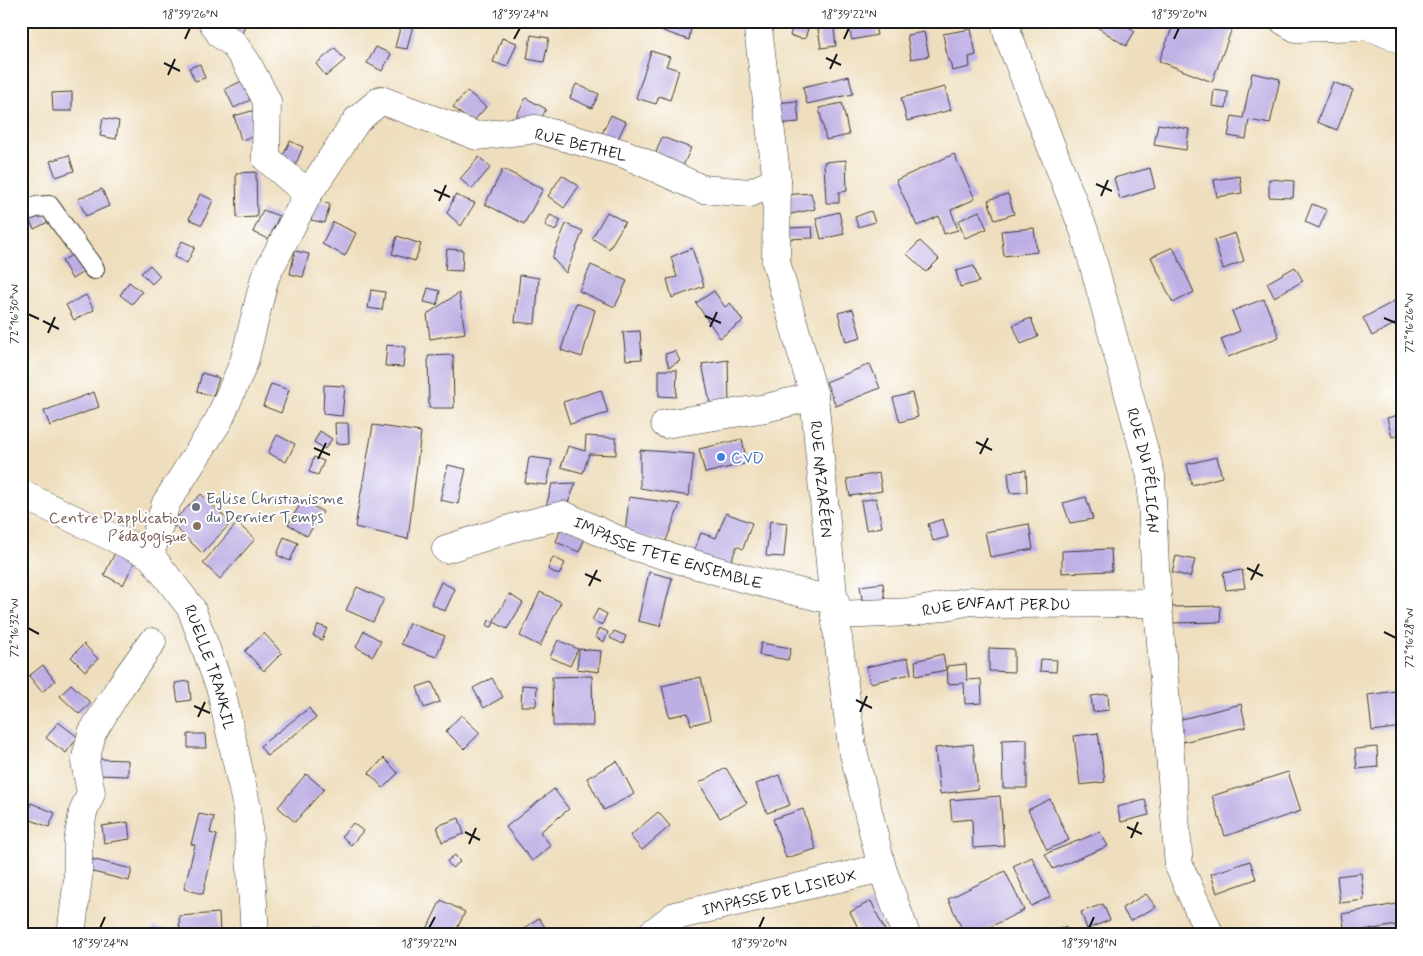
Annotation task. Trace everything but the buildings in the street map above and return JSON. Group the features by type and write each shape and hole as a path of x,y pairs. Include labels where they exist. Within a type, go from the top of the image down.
{"street":[{"path":"150,555 166,503 219,420 244,362 265,277 308,194 266,158 267,101 247,62 233,43 221,35 212,21"},
{"name":"RUE NAZARÉEN","path":"757,21 777,181 776,262 814,396 835,608 852,746 882,868 906,935"},
{"name":"RUE DU PÉLICAN","path":"1005,21 1008,35 1085,233 1152,476 1158,603 1179,866 1210,935"},
{"path":"1284,21 1296,28 1369,26 1402,40"},
{"name":"RUE BETHEL","path":"308,194 357,120 381,100 477,136 536,129 624,154 702,189 750,193 777,181"},
{"path":"665,424 766,408 814,396"},
{"name":"RUELLE TRANKIL","path":"21,494 150,555 191,608 222,690 247,808 255,935"},
{"name":"IMPASSE TETE ENSEMBLE","path":"446,549 563,515 629,545 835,608"},
{"name":"RUE ENFANT PERDU","path":"835,608 914,612 971,601 1001,604 1158,603"},
{"path":"71,935 78,878 78,841 83,812 91,793 85,762 92,733 120,687 152,642"},
{"name":"IMPASSE DE LISIEUX","path":"650,935 675,916 882,868"}],"lane":[{"path":"21,212 36,207 49,206 94,269"}],"place":[{"name":"CVD","path":"721,457"},
{"name":"Eglise Christianisme du Dernier Temps","path":"196,507"},
{"name":"Centre D'application Pédagogique","path":"197,526"}]}
